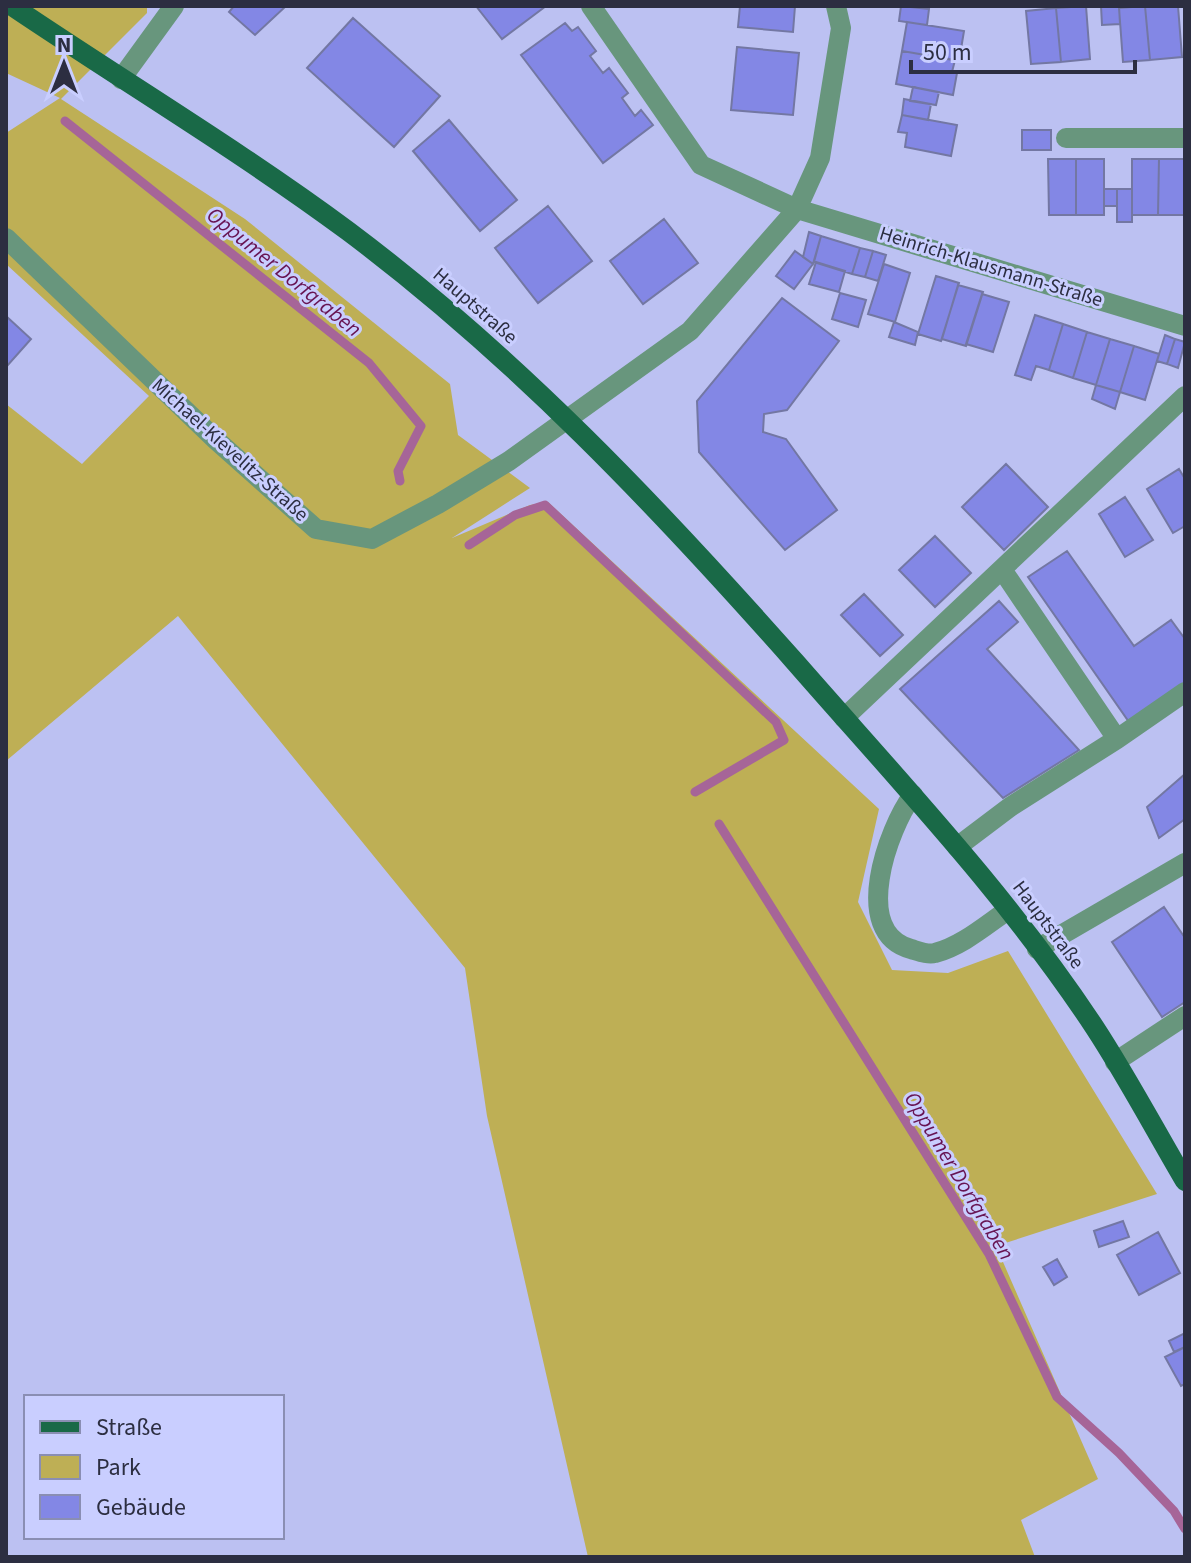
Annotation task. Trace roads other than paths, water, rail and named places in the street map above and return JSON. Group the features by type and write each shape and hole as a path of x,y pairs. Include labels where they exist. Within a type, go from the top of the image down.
{"main road":[{"name":"Hauptstraße","path":"12,6 348,231 570,420 691,544 913,795 1008,910 1115,1062 1185,1181"}],"street":[{"path":"121,79 174,6"},
{"name":"Heinrich-Klausmann-Straße","path":"591,6 701,165 797,209 1185,326"},
{"path":"570,420 690,331 797,209 820,158 841,28 836,6"},
{"path":"1066,138 1185,138"},
{"name":"Michael-Kievelitz-Straße","path":"6,238 216,440 316,529 372,539 438,504 570,420"},
{"path":"844,718 1185,396"},
{"path":"1003,571 1117,739"},
{"path":"957,847 1010,807 1185,692"},
{"path":"913,795 896,818 880,878 877,908 884,930 899,946 932,954 962,941 1008,910"},
{"path":"1037,949 1185,863"},
{"path":"1115,1062 1185,1016"}],"waterway":[{"name":"Oppumer Dorfgraben","path":"65,121 369,363 421,426 398,471 400,481"},
{"name":"Oppumer Dorfgraben","path":"469,545 515,515 545,505 776,722 784,740 695,792"},
{"name":"Oppumer Dorfgraben","path":"719,824 989,1254 1057,1397 1119,1453 1174,1511 1185,1529"}]}
